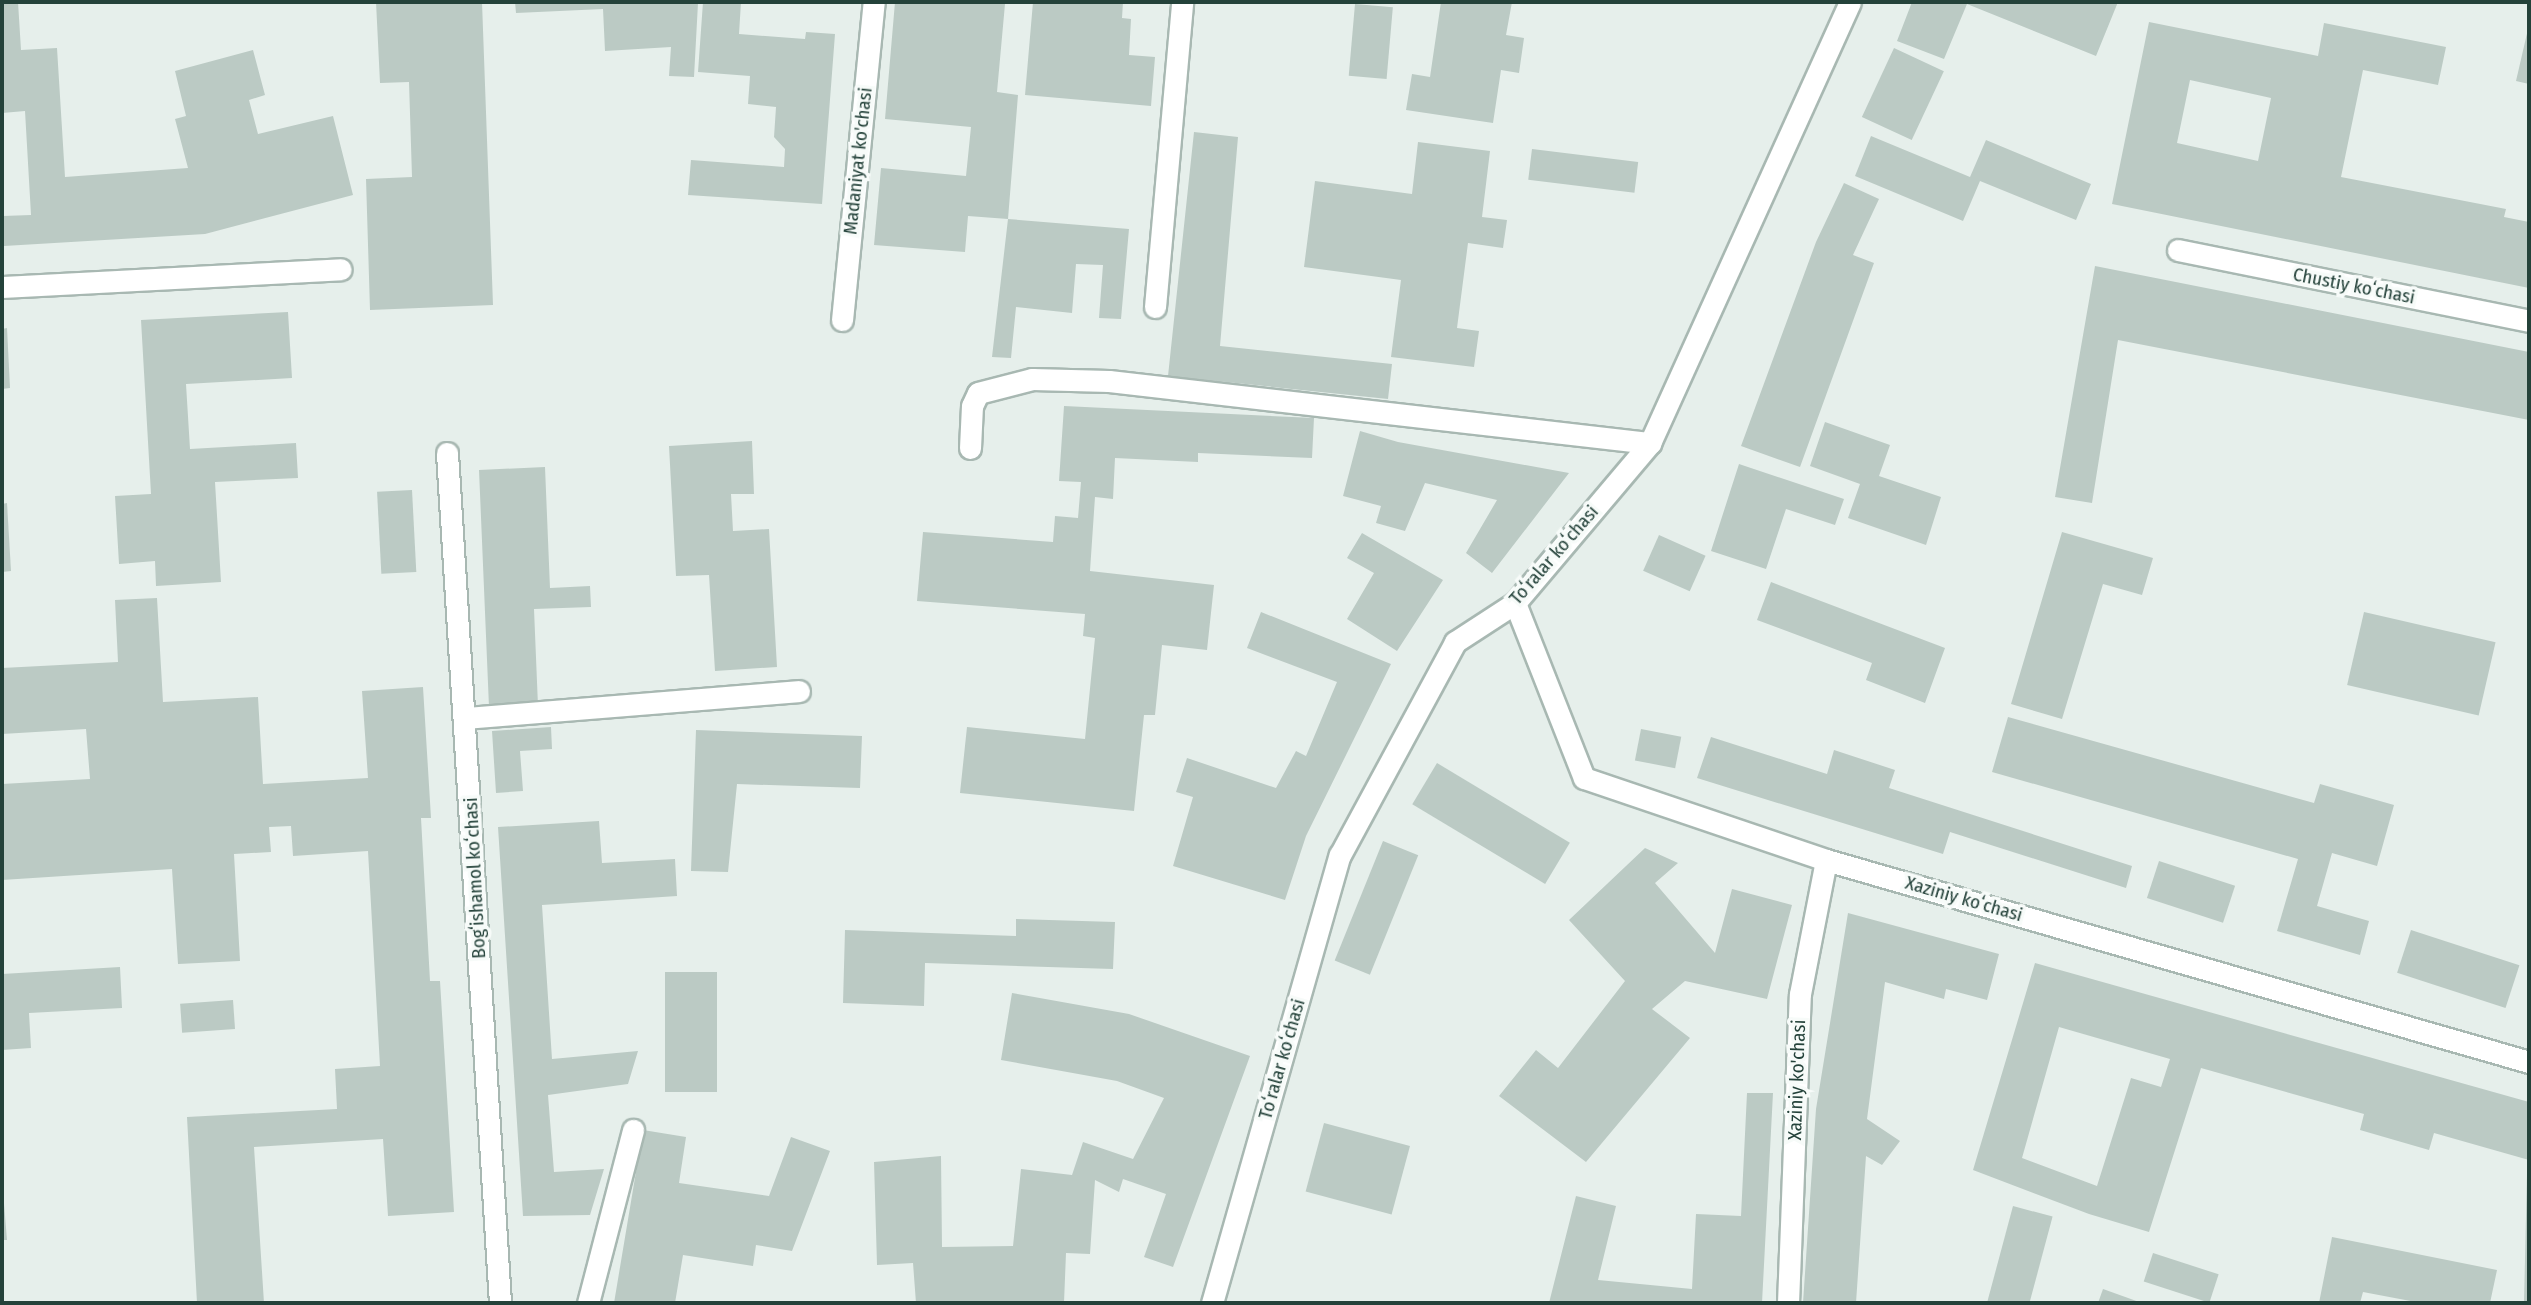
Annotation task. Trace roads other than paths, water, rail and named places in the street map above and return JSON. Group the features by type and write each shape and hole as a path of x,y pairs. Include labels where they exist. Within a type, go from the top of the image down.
{"street":[{"name":"Madaniyat ko'chasi","path":"842,320 874,2"},
{"path":"1155,307 1182,2"},
{"name":"Toʻralar koʻchasi","path":"1212,1303 1340,855 1455,642 1515,603 1650,443 1850,2"},
{"name":"Chustiy koʻchasi","path":"2178,250 2529,321"},
{"path":"2,286 341,269"},
{"path":"970,448 972,406 978,393 1032,379 1122,382 1650,443"},
{"name":"Bogʻishamol koʻchasi","path":"447,453 500,1303"},
{"name":"Xaziniy koʻchasi","path":"1515,603 1584,778 1826,860 2529,1062"},
{"path":"465,718 799,691"},
{"name":"Xaziniy ko'chasi","path":"1788,1303 1800,994 1826,860"},
{"path":"588,1303 633,1130"}]}
